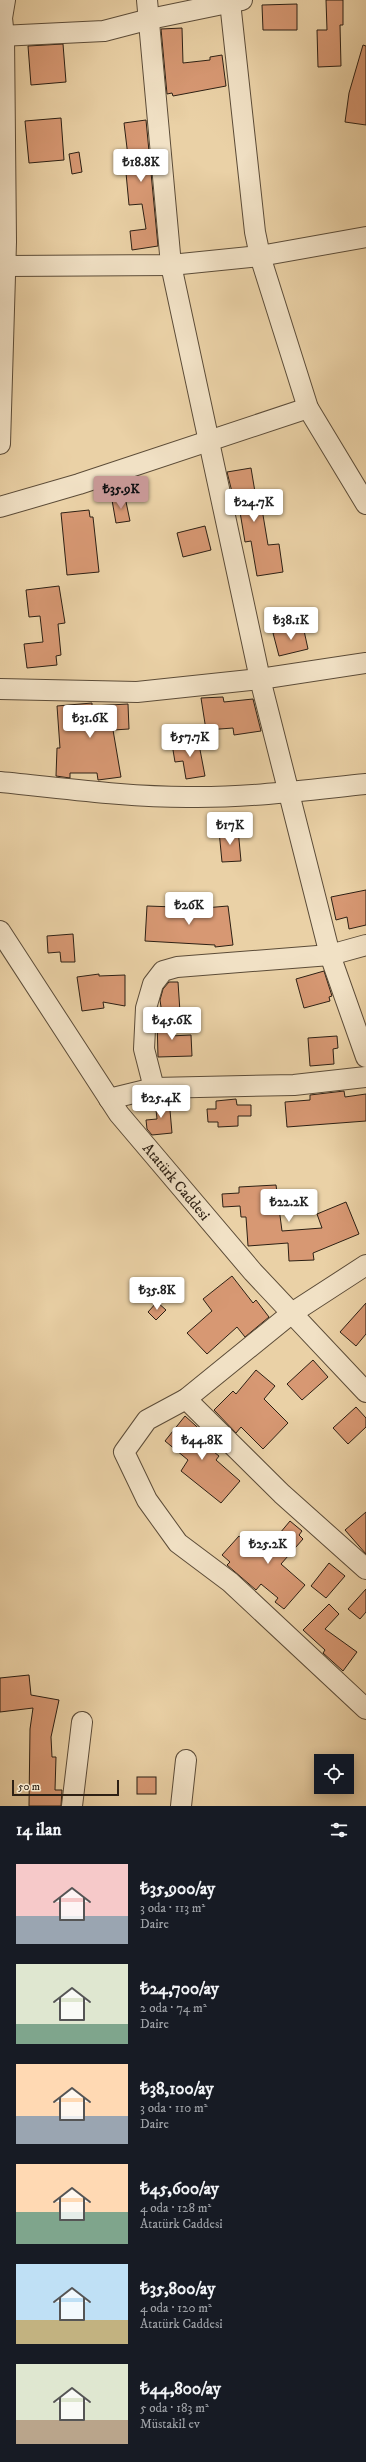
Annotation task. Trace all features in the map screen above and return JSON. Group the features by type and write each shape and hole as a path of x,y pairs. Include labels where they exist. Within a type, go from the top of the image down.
{"street":[{"path":"0,444 6,266 3,241 2,37 2,18 5,0"},
{"path":"2,37 104,31 149,9 236,1 255,232 260,256 308,408 366,504"},
{"path":"149,9 171,265 260,679 330,955 366,1057"},
{"path":"6,266 171,265 260,256 366,237"},
{"path":"0,507 209,442 308,408"},
{"path":"0,689 137,692 260,679 366,663"},
{"path":"0,782 115,793 188,797 289,792 366,784"},
{"name":"Atatürk Caddesi","path":"0,931 119,1114 253,1272 364,1387"},
{"path":"154,1088 144,1049 146,1008 153,984 163,971 178,967 330,955 366,945"},
{"path":"109,1099 154,1088 294,1085 366,1077"},
{"path":"362,1697 230,1582 178,1543 147,1500 124,1452 147,1420 186,1399 292,1313 366,1265"},
{"path":"186,1399 282,1494 366,1569"},
{"path":"72,1806 82,1722"},
{"path":"181,1806 186,1760"}],"building":[{"path":"326,0 343,0 343,25 340,25 341,66 318,67 317,30 327,30"},
{"path":"297,4 297,30 263,30 262,5"},
{"path":"182,28 183,63 210,60 210,57 222,55 226,86 173,96 172,93 167,94 161,29"},
{"path":"63,44 66,82 31,85 28,46"},
{"path":"363,45 366,46 366,125 345,122 349,93"},
{"path":"61,118 64,160 29,163 25,121"},
{"path":"146,120 158,246 132,250 130,231 146,229 142,204 129,205 126,173 130,173 124,123"},
{"path":"79,152 82,172 72,174 69,154"},
{"path":"251,468 258,510 262,509 268,545 279,544 283,572 257,576 251,541 245,542 240,512 237,512 227,472"},
{"path":"125,497 130,521 116,523 112,500"},
{"path":"89,510 90,517 93,517 99,572 67,575 61,513"},
{"path":"205,526 211,550 183,557 177,533"},
{"path":"59,586 65,623 58,624 61,655 56,656 57,665 27,668 24,644 43,642 40,616 29,617 26,590"},
{"path":"303,626 308,649 279,656 273,633"},
{"path":"223,697 224,702 253,699 261,731 234,735 233,728 206,730 201,698"},
{"path":"92,703 92,706 128,704 129,729 113,730 121,777 98,780 97,773 70,773 70,778 56,776 57,748 60,748 57,706"},
{"path":"198,739 205,776 186,779 183,761 175,762 172,744"},
{"path":"238,829 241,861 222,862 219,831"},
{"path":"366,890 366,925 349,929 347,917 336,920 331,897"},
{"path":"147,906 204,908 228,906 233,945 215,947 215,945 145,941"},
{"path":"73,934 75,962 61,962 60,952 48,953 47,936"},
{"path":"324,971 332,996 329,997 330,1001 304,1008 296,979"},
{"path":"99,974 99,976 125,975 125,1006 103,1002 104,1008 82,1011 77,977"},
{"path":"169,982 178,982 180,1012 162,1014 160,1000 163,989"},
{"path":"169,1017 170,1036 191,1035 192,1056 158,1057 157,1018"},
{"path":"337,1036 338,1048 333,1049 334,1064 310,1066 308,1038"},
{"path":"344,1091 345,1097 366,1094 366,1121 287,1127 285,1102 310,1100 310,1095"},
{"path":"169,1099 172,1133 152,1135 147,1129 146,1120 157,1119 155,1100"},
{"path":"236,1099 237,1105 251,1105 251,1116 238,1116 238,1126 218,1127 218,1122 208,1122 207,1109 216,1109 216,1101"},
{"path":"276,1185 282,1231 322,1228 317,1214 346,1202 359,1234 313,1253 314,1260 289,1261 288,1243 248,1246 246,1217 241,1217 240,1206 223,1207 222,1194 239,1193 239,1187"},
{"path":"232,1276 253,1303 256,1300 269,1317 245,1337 237,1327 207,1354 187,1333 212,1311 203,1299"},
{"path":"157,1302 166,1310 156,1320 148,1312"},
{"path":"366,1303 366,1334 356,1346 340,1332"},
{"path":"313,1360 328,1377 302,1400 287,1384"},
{"path":"256,1370 275,1386 264,1399 288,1423 263,1449 241,1427 236,1433 214,1410 233,1391 236,1394"},
{"path":"356,1407 366,1418 366,1427 348,1444 333,1428"},
{"path":"185,1416 206,1435 200,1441 219,1456 216,1460 240,1481 221,1503 181,1471 188,1460 165,1441"},
{"path":"366,1512 366,1554 345,1530"},
{"path":"290,1521 302,1531 299,1535 303,1539 281,1564 305,1585 284,1609 275,1602 278,1598 261,1584 256,1590 227,1565 230,1562 222,1555 239,1536 259,1553 262,1549 265,1551"},
{"path":"329,1563 345,1576 326,1598 311,1586"},
{"path":"366,1589 366,1612 360,1619 348,1609"},
{"path":"329,1604 339,1614 325,1629 357,1652 343,1671 323,1653 325,1650 303,1630"},
{"path":"29,1675 31,1695 59,1700 51,1737 52,1757 56,1757 55,1790 62,1790 61,1806 29,1806 30,1729 33,1708 0,1712 0,1678"},
{"path":"137,1777 156,1777 156,1794 137,1794"}]}
